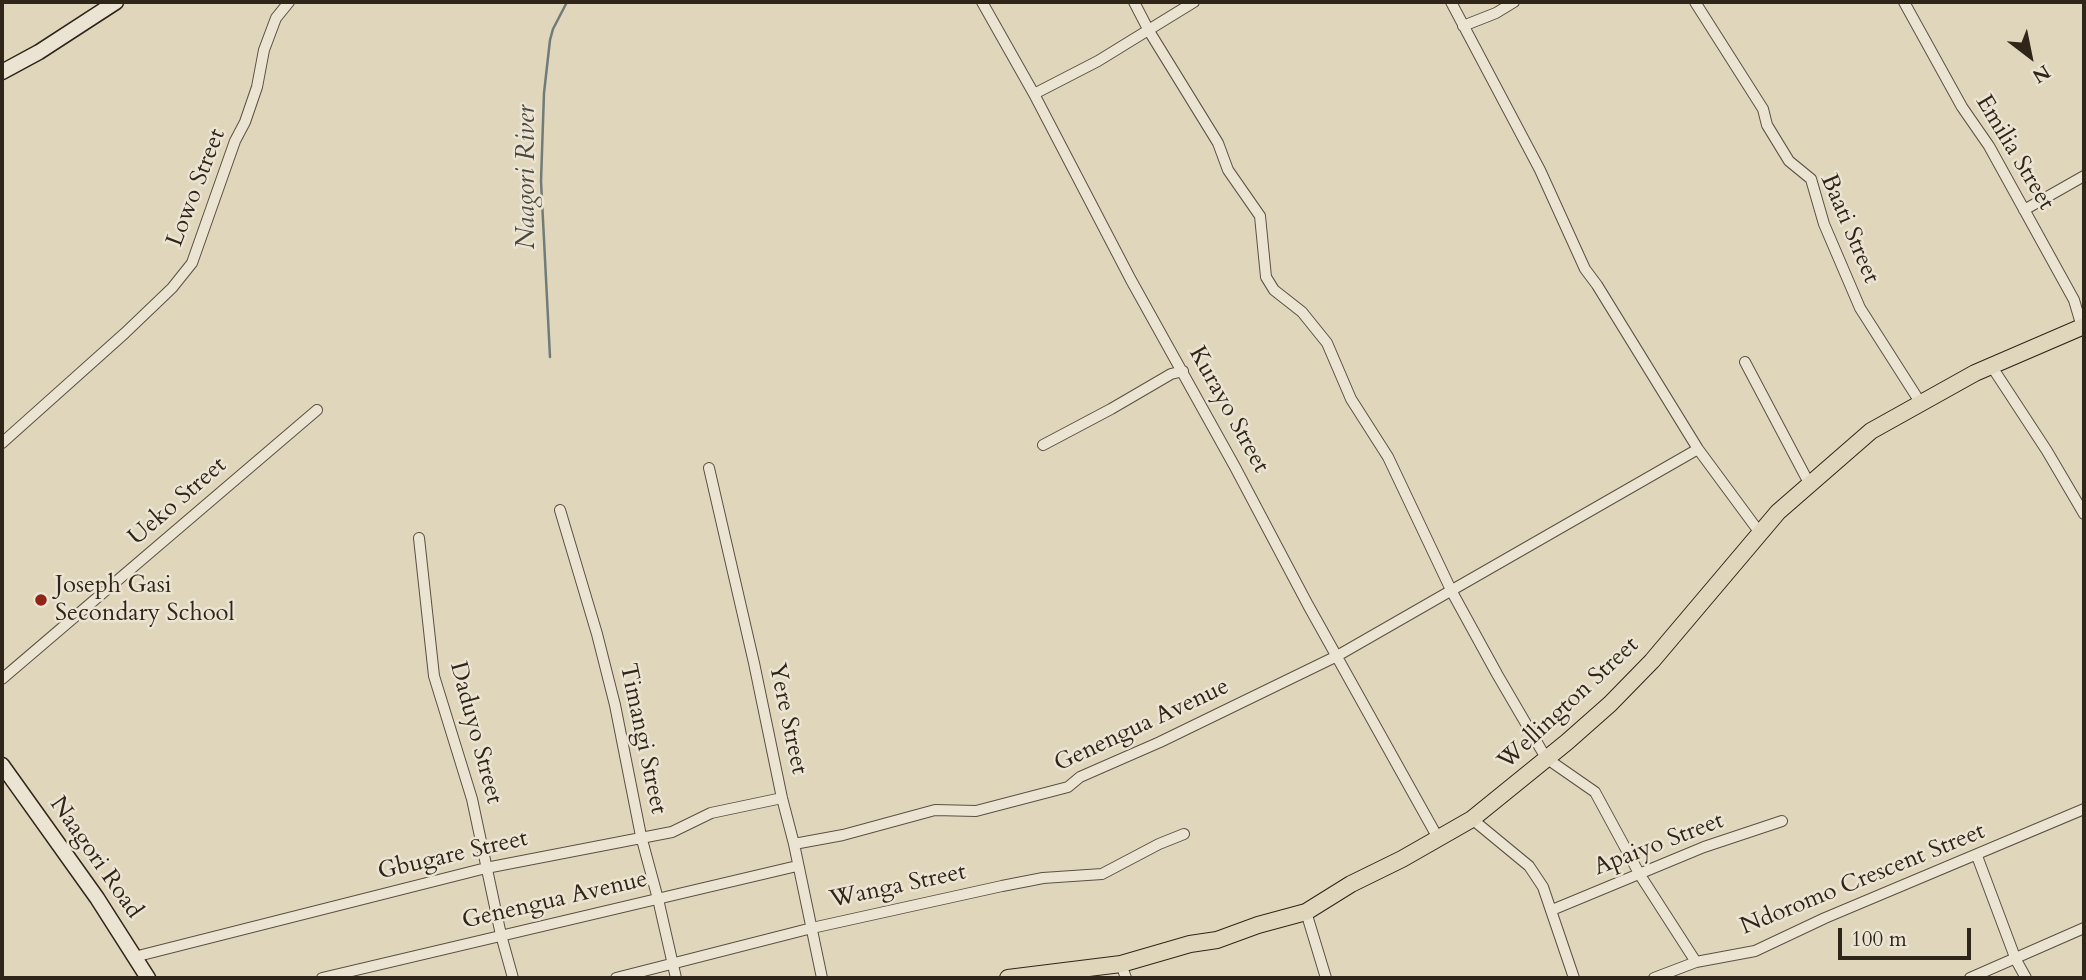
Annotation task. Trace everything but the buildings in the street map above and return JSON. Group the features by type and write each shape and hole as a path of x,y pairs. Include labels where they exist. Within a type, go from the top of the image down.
{"main road":[{"name":"Wellington Street","path":"1008,978 1124,971 1191,944 1217,940 1306,912 1351,884 1402,859 1472,819 1610,704 1651,661 1778,512 1871,431 1975,373 2083,326"}],"street":[{"path":"2,72 39,52 116,2"},
{"name":"Lowo Street","path":"2,443 125,333 172,288 192,264 257,87 264,50 276,18 289,2"},
{"name":"Kurayo Street","path":"982,2 1034,93 1131,280 1438,838"},
{"path":"1134,2 1218,144 1228,170 1260,216 1266,277 1274,290 1301,312 1327,343 1351,399 1388,457 1452,592 1546,758 1595,792 1640,875 1696,962"},
{"path":"1034,93 1098,61 1194,2"},
{"path":"1451,2 1540,170 1585,269 1698,449 1760,533"},
{"path":"1463,26 1496,13 1514,2"},
{"name":"Baati Street","path":"1695,2 1763,109 1767,125 1789,161 1811,179 1824,224 1860,308 1920,402"},
{"name":"Emilia Street","path":"1904,2 1962,107 1989,146 2074,300 2083,326"},
{"path":"2024,210 2084,176"},
{"path":"1745,362 1810,485"},
{"path":"1992,367 2084,514"},
{"path":"1043,445 1171,374 1183,372"},
{"name":"Ueko Street","path":"2,680 317,410"},
{"name":"Genengua Avenue","path":"794,844 855,832 935,810 976,811 1068,787 1080,777 1160,742 1338,656 1698,449"},
{"name":"Yere Street","path":"709,468 822,978"},
{"name":"Timangi Street","path":"560,510 600,645 625,751 641,836 659,899 676,978"},
{"name":"Daduyo Street","path":"419,538 434,676 472,799 513,978"},
{"name":"Naagori Road","path":"2,765 97,898 148,978"},
{"name":"Gbugare Street","path":"134,957 486,868 672,832 711,813 782,798"},
{"name":"Ndoromo Crescent Street","path":"1654,978 1696,962 1755,951 1825,918 2084,810"},
{"path":"1472,819 1529,866 1543,887 1574,978"},
{"name":"Apaiyo Street","path":"1552,910 1704,847 1782,821"},
{"name":"Wanga Street","path":"617,978 813,928 1002,886 1043,878 1102,874 1184,834"},
{"path":"1977,856 2016,960 2026,978"},
{"name":"Genengua Avenue","path":"322,978 797,866"},
{"path":"1306,912 1326,978"},
{"path":"1970,978 2084,928"}],"waterway":[{"name":"Naagori River","path":"550,357 541,181 544,93 550,40 567,2"}],"place":[{"name":"Joseph Gasi Secondary School","path":"41,600"}]}
